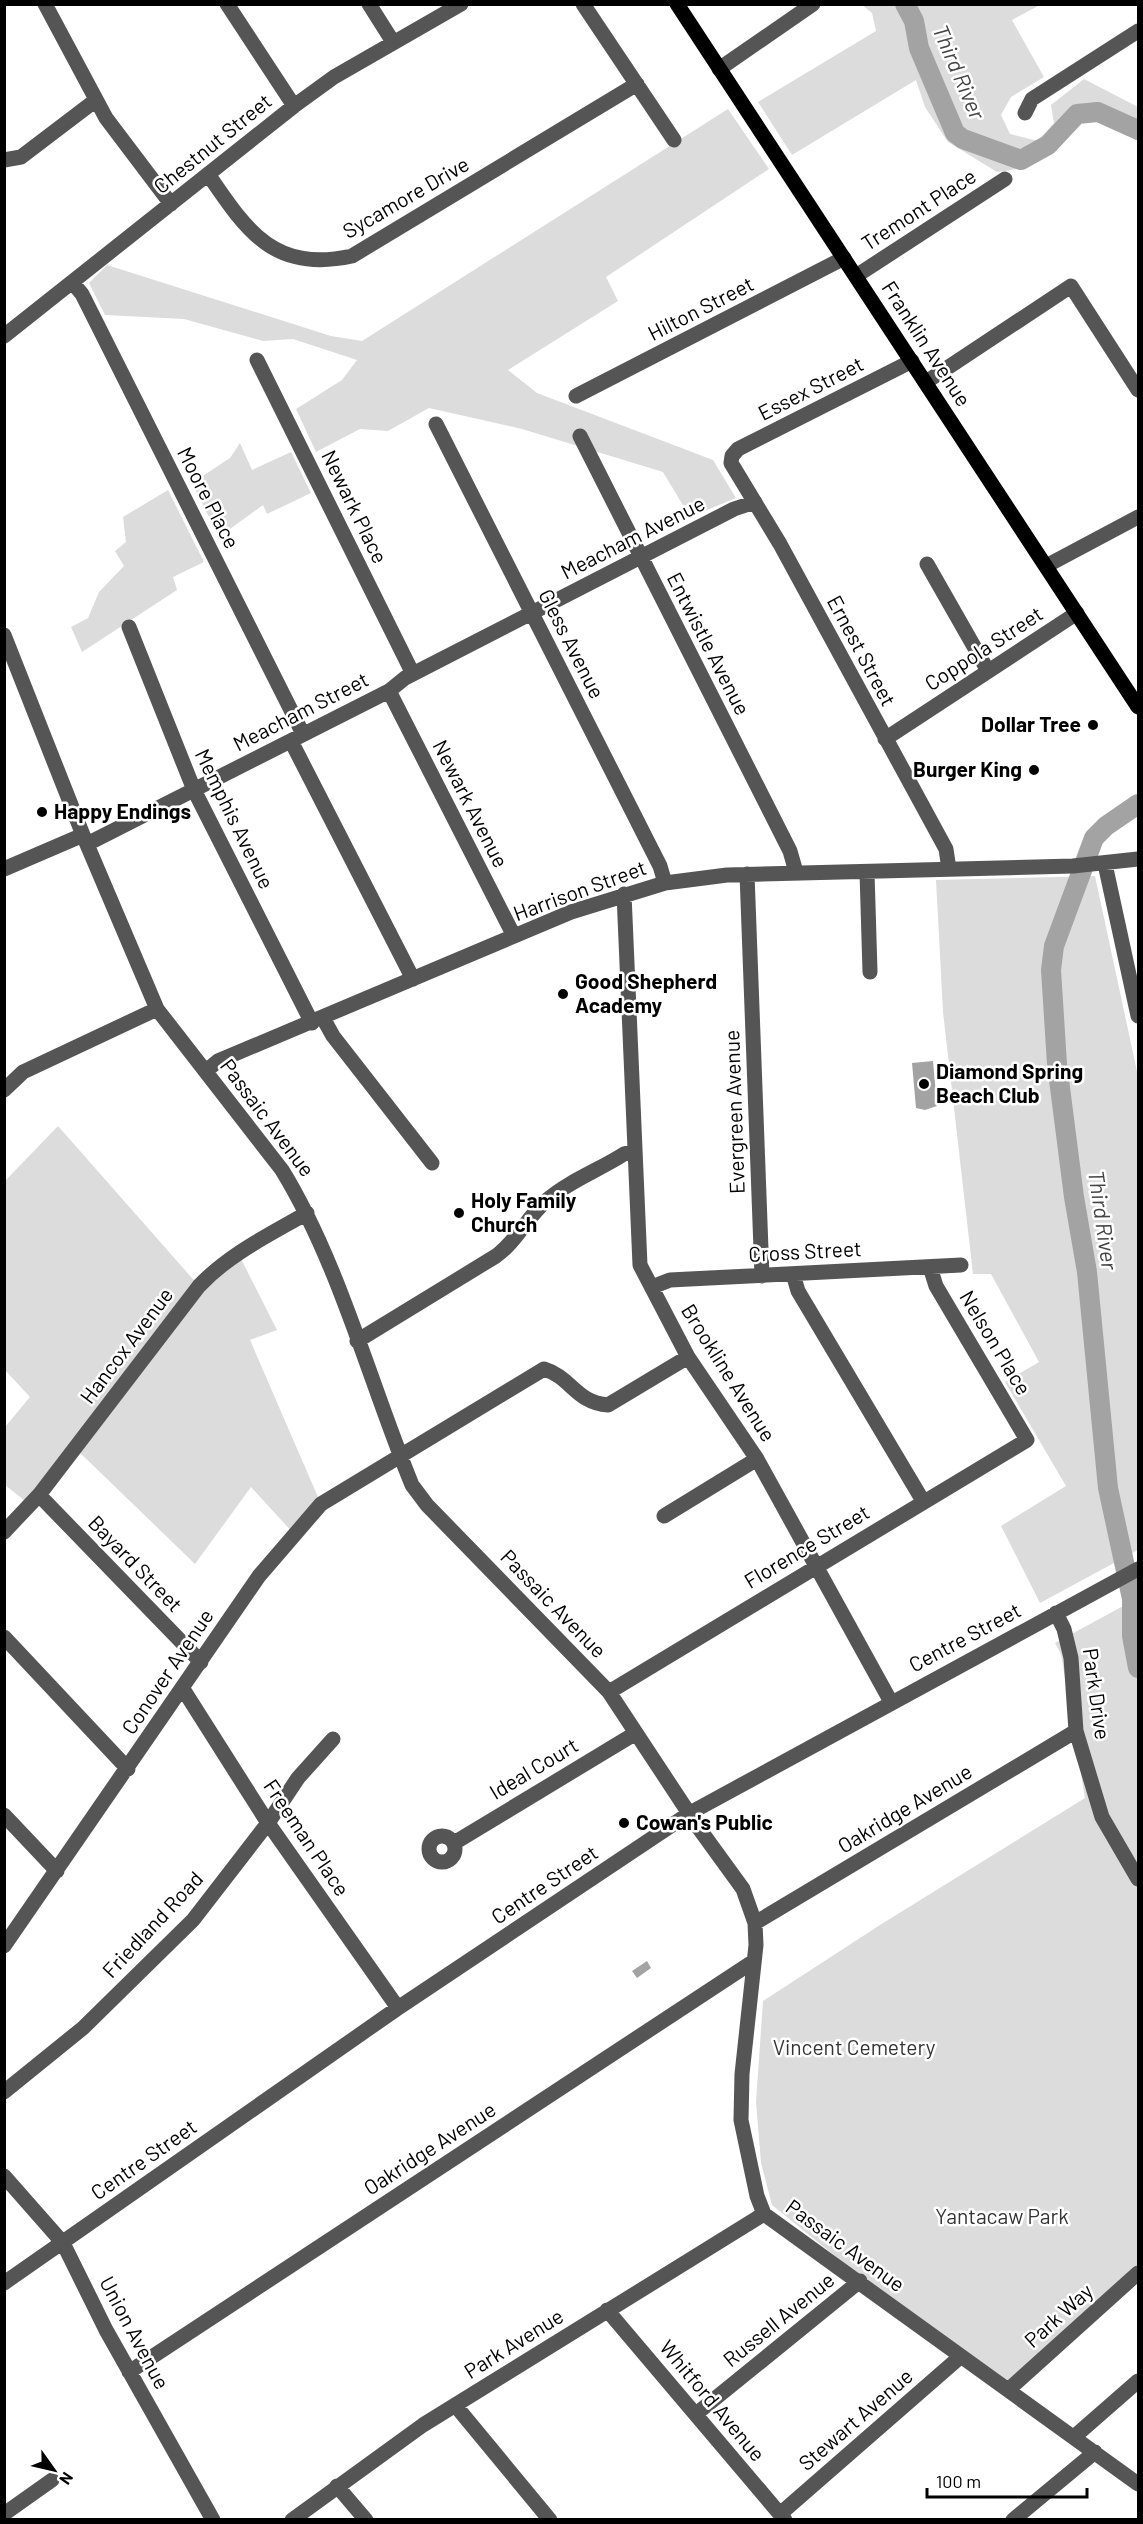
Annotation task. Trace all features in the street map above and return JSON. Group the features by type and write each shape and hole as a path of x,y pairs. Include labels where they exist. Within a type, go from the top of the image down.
{"main road":[{"name":"Franklin Avenue","path":"677,4 1138,707"}],"street":[{"path":"45,4 112,126 171,204"},
{"path":"227,4 294,106"},
{"path":"369,4 393,42"},
{"name":"Chestnut Street","path":"4,336 294,106 334,77 461,4"},
{"path":"583,4 674,140"},
{"path":"719,69 813,4"},
{"path":"1025,113 1032,99 1138,31"},
{"name":"Sycamore Drive","path":"208,174 241,223 266,244 297,257 319,260 352,256 637,84"},
{"path":"4,160 21,157 96,100"},
{"name":"Tremont Place","path":"856,276 1005,179"},
{"name":"Hilton Street","path":"576,396 844,258"},
{"name":"Moore Place","path":"72,282 88,305 413,979"},
{"path":"926,382 1071,286 1137,386"},
{"name":"Newark Place","path":"257,360 413,674"},
{"name":"Essex Street","path":"732,456 738,449 912,361"},
{"name":"Gless Avenue","path":"436,424 660,866 665,883"},
{"name":"Entwistle Avenue","path":"580,436 790,851 795,872"},
{"name":"Ernest Street","path":"732,456 731,463 780,544 946,849 949,869"},
{"name":"Meacham Avenue","path":"532,613 734,510 755,502"},
{"path":"1047,566 1138,517"},
{"path":"927,564 988,671"},
{"name":"Meacham Street","path":"4,869 85,840 194,790 389,691 413,674 532,613"},
{"name":"Coppola Street","path":"885,739 1077,613"},
{"name":"Memphis Avenue","path":"129,627 194,790 317,1021 333,1036 432,1163"},
{"name":"Passaic Avenue","path":"4,635 85,840 158,1009 282,1170 307,1213 412,1485 427,1505 609,1692 743,1888 754,1923 754,1961 742,2074 741,2120 757,2196 764,2214 860,2281 960,2357 1138,2484"},
{"name":"Newark Avenue","path":"389,691 514,936"},
{"name":"Harrison Street","path":"206,1071 218,1061 587,906 665,883 747,874 1067,866 1138,859"},
{"path":"1102,864 1138,1016"},
{"path":"867,872 870,972"},
{"name":"Evergreen Avenue","path":"747,874 762,1276"},
{"name":"Brookline Avenue","path":"624,894 638,1258 688,1357 757,1459 891,1702"},
{"path":"4,1090 23,1072 158,1009"},
{"path":"357,1341 496,1256 511,1244 541,1206 554,1194 624,1154 635,1151"},
{"name":"Hancox Avenue","path":"4,1532 39,1495 207,1278 238,1252 307,1213"},
{"name":"Cross Street","path":"652,1287 670,1280 961,1265"},
{"name":"Nelson Place","path":"930,1267 936,1286 1027,1440"},
{"path":"793,1274 798,1291 923,1501"},
{"name":"Conover Avenue","path":"4,1946 183,1689 259,1575 321,1504 401,1457 521,1381 544,1370 554,1372 593,1404 608,1405 688,1357"},
{"name":"Florence Street","path":"609,1692 1027,1440"},
{"path":"664,1516 757,1459"},
{"name":"Bayard Street","path":"39,1495 201,1662"},
{"name":"Centre Street","path":"4,2283 398,2008 690,1813 1138,1569"},
{"name":"Park Drive","path":"1056,1613 1064,1629 1071,1658 1076,1731 1102,1817 1138,1879"},
{"path":"4,1637 128,1769"},
{"name":"Freeman Place","path":"183,1689 268,1823 398,2008"},
{"name":"Oakridge Avenue","path":"754,1923 1076,1731"},
{"name":"Ideal Court","path":"454,1843 636,1733"},
{"name":"Friedland Road","path":"4,2092 83,2028 193,1920 268,1823 298,1778 333,1739"},
{"path":"4,1815 57,1870"},
{"name":"Oakridge Avenue","path":"129,2372 754,1961"},
{"name":"Union Avenue","path":"4,2176 63,2243 129,2372 213,2520"},
{"name":"Park Avenue","path":"292,2520 337,2486 455,2405 764,2214"},
{"name":"Park Way","path":"1008,2390 1138,2273"},
{"name":"Russell Avenue","path":"696,2414 860,2281"},
{"name":"Whitford Avenue","path":"607,2310 783,2517"},
{"name":"Stewart Avenue","path":"783,2517 960,2357"},
{"path":"1074,2437 1138,2381"},
{"path":"455,2405 550,2520"},
{"path":"1013,2520 1095,2452"},
{"path":"4,2514 52,2480"},
{"path":"337,2486 366,2520"}],"green space":[{"path":"862,5 1040,5 1012,20 1044,77 1011,97 1001,115 1010,134 1038,141 1054,123 1051,105 1084,79 1138,107 1138,141 1106,122 1083,121 1070,130 1055,149 1037,162 1025,167 997,172 948,142 925,107 916,80 792,155 758,102 876,31 872,13"},
{"path":"728,109 769,169 606,277 618,301 508,370 537,393 713,460 736,498 690,517 663,472 522,429 429,408 388,431 360,429 316,452 296,409 342,380 357,360 293,339 263,341 184,319 105,315 89,283 107,265 331,336 362,341"},
{"path":"240,443 252,470 291,452 311,493 267,514 263,505 219,537 192,483 230,458"},
{"path":"168,490 204,562 173,577 177,590 82,652 71,627 88,618 99,592 124,566 115,551 126,542 123,517"},
{"path":"1095,876 1138,1076 1138,1550 1040,1603 1001,1526 1066,1486 1005,1382 1039,1362 991,1274 973,1274 943,1012 936,880"},
{"path":"58,1126 199,1286 238,1253 277,1330 250,1340 321,1504 294,1534 251,1487 195,1564 75,1448 30,1505 5,1485 5,1427 30,1397 5,1370 5,1181"},
{"name":"Yantacaw Park","path":"1138,1598 1138,2273 1008,2390 960,2357 772,2205 761,2163 756,2102 763,2001 880,1925 1085,1798 1061,1654 1055,1643"}],"shaded area":[{"name":"Diamond Spring Beach Club","path":"933,1061 937,1106 925,1110 916,1108 912,1063"},
{"path":"647,1961 651,1968 637,1978 632,1971"}],"waterway":[{"name":"Third River","path":"905,4 914,21 919,48 955,133 963,139 1021,160 1048,145 1077,114 1098,112 1138,130"},
{"name":"Third River","path":"1138,804 1106,826 1094,838 1054,946 1051,970 1057,1064 1074,1197 1087,1272 1108,1488 1132,1599 1132,1636 1138,1668"}],"place":[{"name":"Dollar Tree","path":"1093,725"},
{"name":"Burger King","path":"1034,770"},
{"name":"Happy Endings","path":"42,812"},
{"name":"Good Shepherd Academy","path":"563,994"},
{"name":"Diamond Spring Beach Club","path":"924,1084"},
{"name":"Holy Family Church","path":"459,1213"},
{"name":"Cowan's Public","path":"624,1823"}],"park label":[{"name":"Vincent Cemetery","path":"854,2048"}]}
